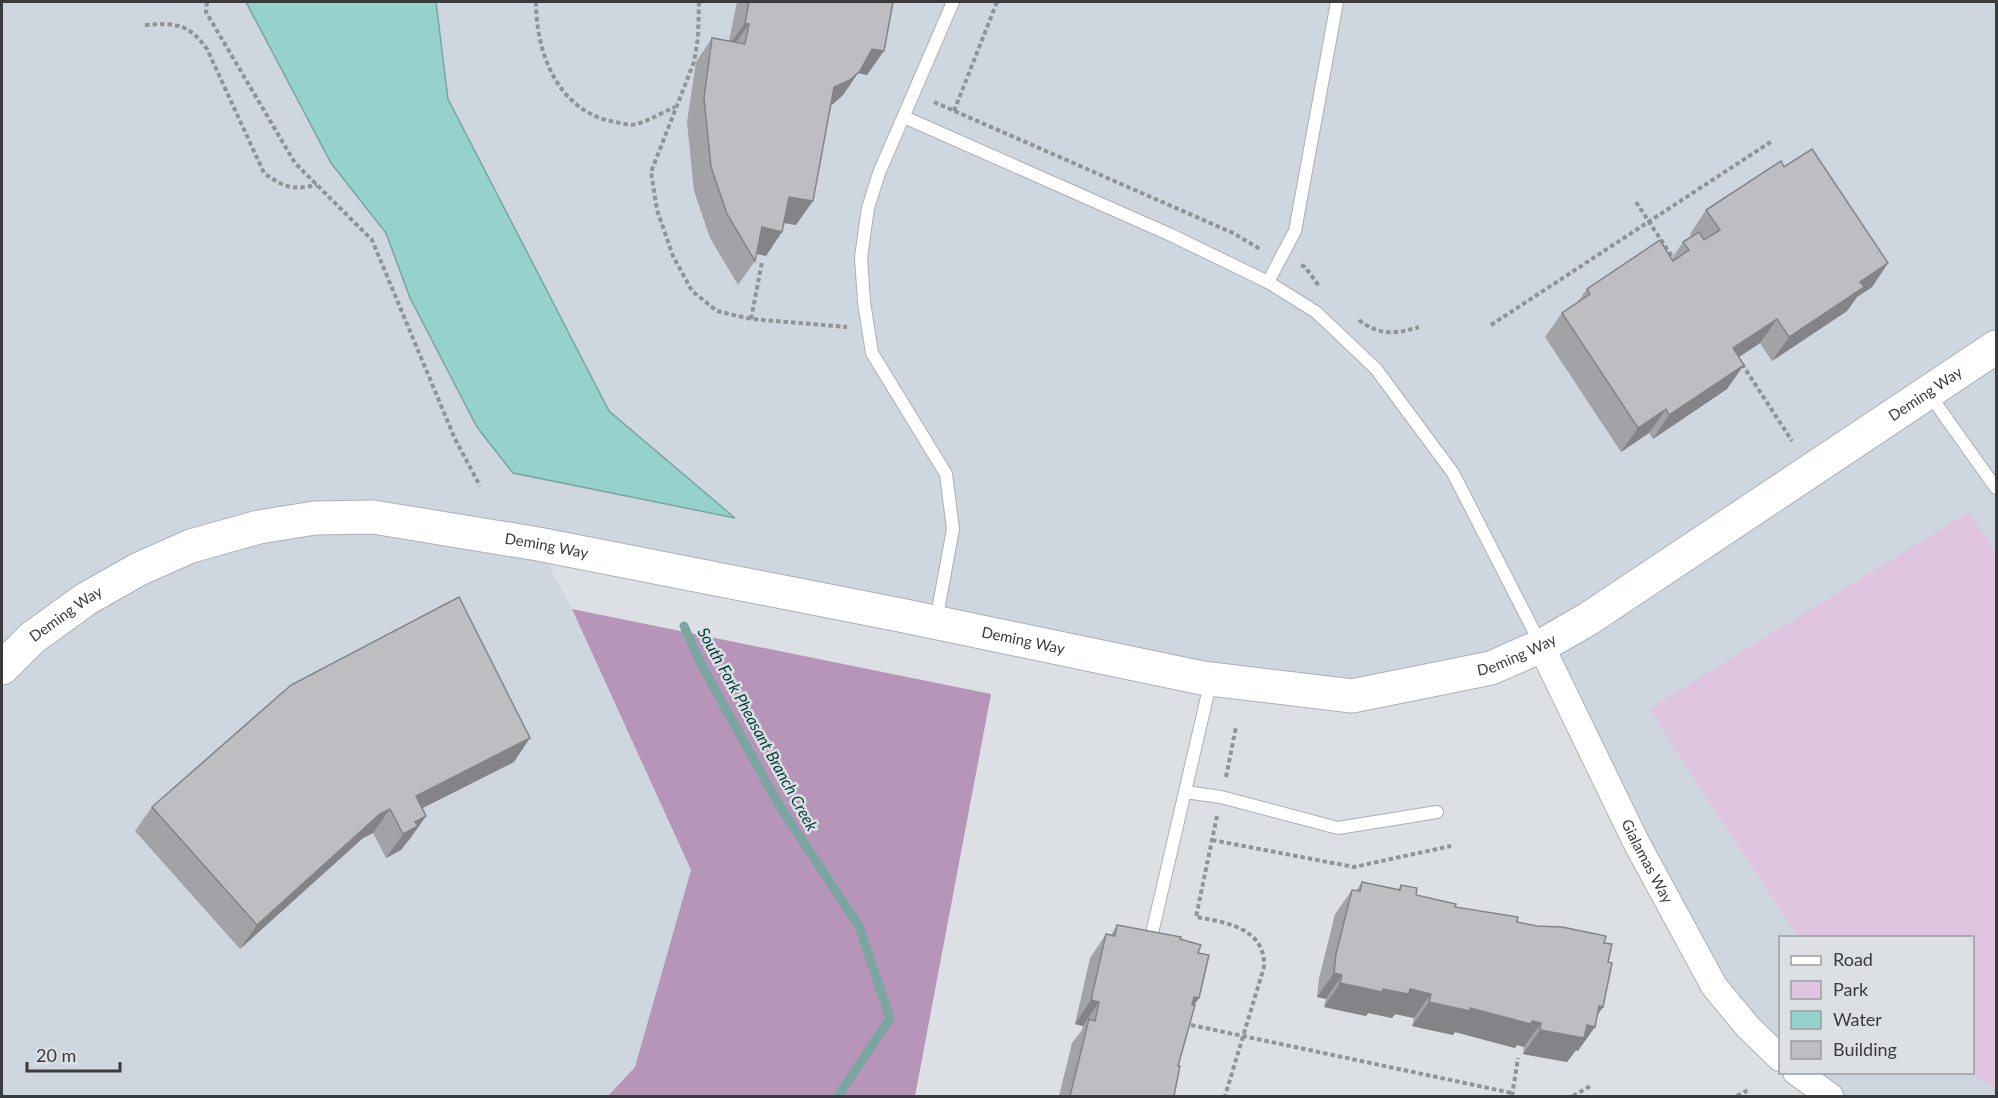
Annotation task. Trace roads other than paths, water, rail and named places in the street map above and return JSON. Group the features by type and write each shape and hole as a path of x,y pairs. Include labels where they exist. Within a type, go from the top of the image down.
{"street":[{"name":"Deming Way","path":"2,668 32,639 86,599 139,569 191,546 259,527 315,518 374,517 440,526 936,622 1212,679 1352,696 1491,668 1541,646 1597,613 1929,394 1996,347"},
{"name":"Gialamas Way","path":"1541,646 1636,842 1714,986 1748,1027 1779,1057"},
{"path":"1799,1074 1830,1096"}],"lane":[{"path":"936,622 953,530 948,482 946,474 872,353 864,302 861,257 868,208 879,173 953,2"},
{"path":"1268,282 1295,231 1337,2"},
{"path":"904,117 1171,235 1268,282 1316,312 1376,369 1452,473 1541,646"},
{"path":"1929,394 1996,488"},
{"path":"1153,929 1212,679"},
{"path":"1185,792 1221,797 1338,828 1437,812"}],"water":[{"path":"246,2 436,2 448,99 609,411 735,518 513,473 477,427 410,298 386,233 331,163"}],"waterway":[{"name":"South Fork Pheasant Branch Creek","path":"684,626 701,664 779,805 859,926 890,1018 838,1096"}]}
